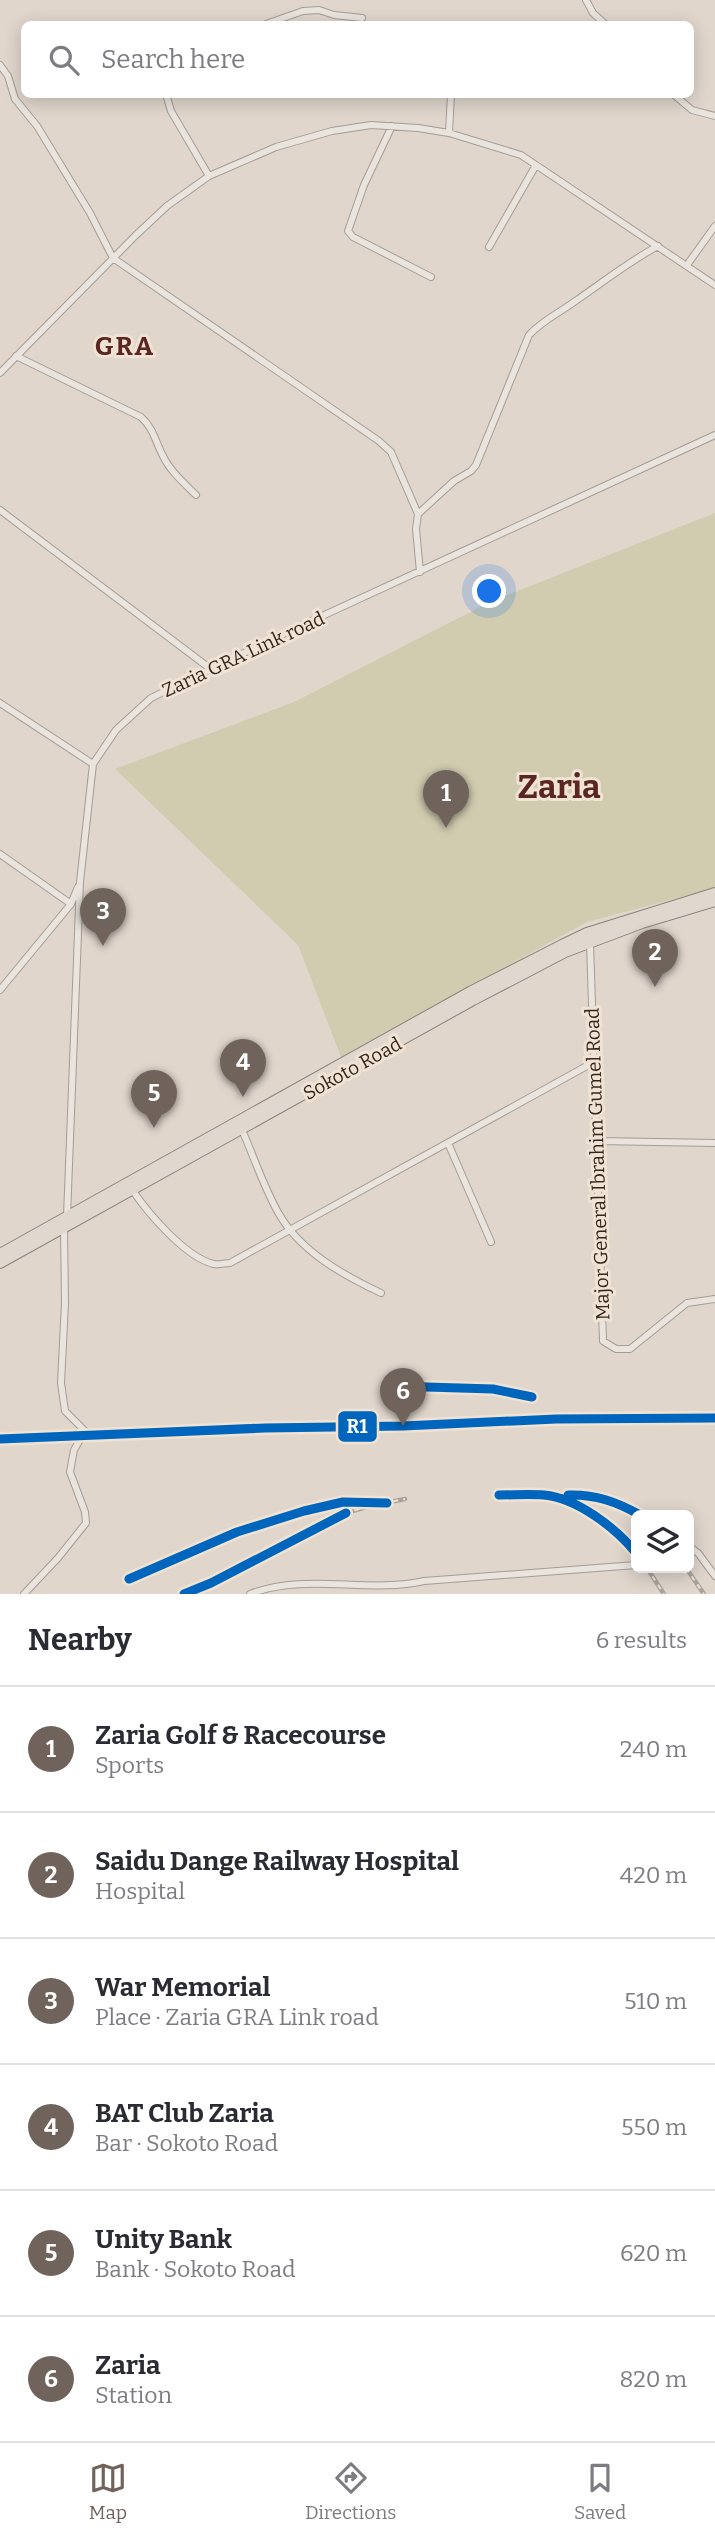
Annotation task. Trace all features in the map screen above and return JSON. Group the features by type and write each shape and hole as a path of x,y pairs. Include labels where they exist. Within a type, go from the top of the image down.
{"main road":[{"name":"Sokoto Road","path":"0,1263 470,992 587,933 715,893"},
{"name":"Sokoto Road","path":"0,1254 133,1191 473,1000 590,941 715,901"}],"street":[{"path":"586,0 593,13 602,21"},
{"path":"275,21 303,11 319,10 334,15 362,18"},
{"path":"0,65 8,76 15,99 37,126 90,213 113,258 379,441 391,452 418,514 416,529 420,572"},
{"path":"167,98 171,111 209,176"},
{"path":"449,133 451,98"},
{"path":"678,98 692,110 715,116"},
{"path":"0,373 167,206 209,176 276,147 332,131 372,125 449,133 503,148 536,165 715,285"},
{"path":"392,126 364,185 348,231 353,237 431,277"},
{"path":"489,247 536,165"},
{"path":"687,265 715,226"},
{"path":"418,514 454,481 477,465 529,335 543,321 626,264 658,246"},
{"path":"16,356 141,417 154,430 162,455 169,466 196,495"},
{"name":"Zaria GRA Link road","path":"24,1594 58,1558 87,1520 70,1472 74,1450 85,1431 65,1411 61,1383 80,882 93,764 116,730 151,698 281,635 715,435"},
{"path":"0,510 212,670"},
{"path":"0,703 93,764"},
{"path":"0,854 71,904"},
{"path":"0,990 71,904 80,882"},
{"name":"Major General Ibrahim Gumel Road","path":"590,941 603,1341 616,1349 631,1349 687,1303 715,1299"},
{"path":"133,1191 171,1236 214,1264 230,1263 594,1062"},
{"path":"242,1130 280,1215 291,1230 327,1265 381,1293"},
{"path":"597,1141 715,1143"},
{"path":"448,1143 491,1242"},
{"path":"694,1550 715,1576"},
{"path":"250,1594 288,1585 399,1586 424,1581 631,1565"}],"shaded area":[{"path":"715,513 715,888 587,922 341,1057 298,945 115,769 294,702 492,601"}],"railway":[{"path":"393,1386 493,1389 532,1397"},
{"path":"499,1495 557,1497 582,1508 607,1524 631,1548"},
{"path":"556,1495 600,1499 631,1510"},
{"path":"184,1594 343,1514 405,1499"},
{"path":"129,1579 237,1532 304,1511 343,1502 387,1503"},
{"path":"650,1573 664,1594"},
{"path":"689,1573 704,1594"}],"transit line":[{"name":"R1","path":"393,1386 493,1389 532,1397"},
{"name":"R1","path":"0,1439 556,1419 715,1418"},
{"name":"R1","path":"499,1495 557,1497 582,1508 607,1524 631,1548"},
{"name":"R1","path":"568,1495 606,1500 631,1510"},
{"name":"R1","path":"129,1579 237,1532 304,1511 343,1502 387,1503"},
{"name":"R1","path":"184,1594 211,1583 346,1513"}],"place":[{"name":"Zaria Golf & Racecourse","path":"446,828"},
{"name":"War Memorial","path":"103,946"},
{"name":"Saidu Dange Railway Hospital","path":"655,987"},
{"name":"BAT Club Zaria","path":"243,1097"},
{"name":"Unity Bank","path":"154,1128"},
{"name":"Zaria","path":"403,1426"}],"district":[{"name":"GRA","path":"125,346"},
{"name":"Zaria","path":"559,786"}]}
